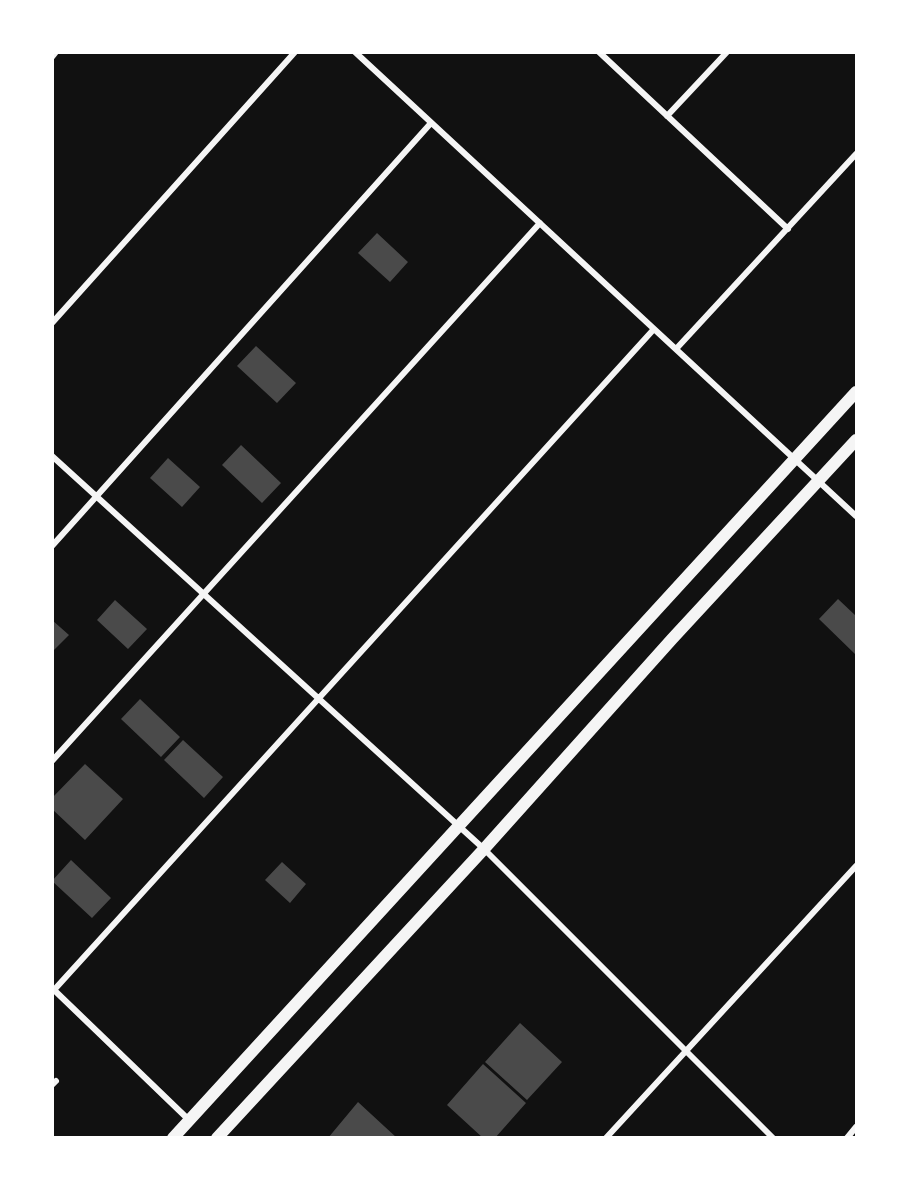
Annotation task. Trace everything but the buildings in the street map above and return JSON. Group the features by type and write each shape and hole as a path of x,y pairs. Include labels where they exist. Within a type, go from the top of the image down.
{"main road":[{"path":"173,1137 856,392"},
{"path":"217,1137 484,849 856,440"}],"street":[{"path":"52,57 56,52"},
{"path":"52,323 295,52"},
{"path":"355,52 856,516"},
{"path":"599,52 788,229"},
{"path":"667,116 727,52"},
{"path":"52,546 98,498 431,123"},
{"path":"676,349 856,154"},
{"path":"52,761 205,596 540,223"},
{"path":"189,1120 53,989 654,329"},
{"path":"52,456 484,849 773,1137"},
{"path":"606,1137 856,866"},
{"path":"847,1137 856,1127"}]}
